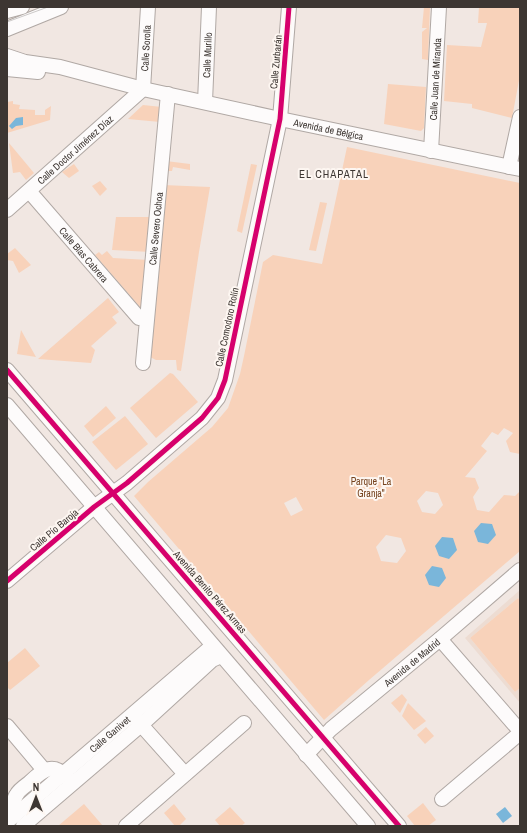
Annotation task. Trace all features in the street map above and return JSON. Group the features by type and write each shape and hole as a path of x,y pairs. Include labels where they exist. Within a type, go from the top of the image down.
{"street":[{"path":"7,29 61,7"},
{"name":"Calle Sorolla","path":"143,88 148,7"},
{"name":"Calle Murillo","path":"205,102 209,7"},
{"name":"Calle Zurbarán","path":"280,119 289,7"},
{"name":"Calle Juan de Miranda","path":"431,151 439,7"},
{"name":"Avenida de Bélgica","path":"7,56 13,59 60,67 168,94 280,119 515,168"},
{"name":"Avenida de Bélgica","path":"7,69 64,74 90,74"},
{"name":"Calle Doctor Jiménez Díaz","path":"7,210 143,88"},
{"name":"Calle Severo Ochoa","path":"143,363 168,94"},
{"path":"515,168 520,116"},
{"name":"Calle Comodoro Rolín","path":"113,493 127,483 202,418 218,398 225,380 280,119"},
{"name":"Calle Blas Cabrera","path":"29,191 138,318"},
{"name":"Avenida Benito Pérez Armas","path":"7,370 399,826"},
{"path":"7,405 368,826"},
{"name":"Calle Pío Baroja","path":"7,581 94,507 113,493"},
{"name":"Avenida de Madrid","path":"306,755 343,718 440,639 520,570"},
{"path":"440,639 520,732 442,799"},
{"name":"Calle Ganivet","path":"15,821 136,720 212,660 217,651"},
{"path":"136,720 185,774"},
{"path":"126,826 244,723"},
{"path":"7,726 44,770"},
{"path":"15,821 13,804 17,794 44,770 55,769 68,778"}],"shaded area":[{"path":"520,590 520,600 518,598 470,638 515,692 520,688 520,703 465,638"}],"green space":[{"path":"424,7 430,7 428,60 422,59 422,32 427,28 422,28"},
{"path":"479,7 520,7 520,75 512,118 472,108 472,104 444,101 447,45 481,47 487,23 478,23"},
{"path":"388,84 426,87 424,128 421,131 384,124"},
{"path":"13,101 13,104 20,105 19,109 35,110 35,115 45,115 45,110 51,106 50,120 7,133 7,102"},
{"path":"143,105 162,107 160,122 128,119"},
{"path":"9,143 34,173 26,180 20,172 13,173"},
{"name":"Parque \"La Granja\"","path":"347,147 520,183 520,454 510,452 506,441 513,433 504,428 498,435 492,432 481,446 487,451 465,477 475,478 479,488 473,497 477,510 489,512 504,495 515,496 520,491 520,551 324,720 134,496 148,482 212,427 228,408 240,374 263,262 273,255 322,264","holes":["426,491 438,493 443,505 435,514 422,512 417,501","296,497 303,510 291,516 284,503","386,535 401,538 406,551 397,563 381,561 376,547"]},
{"path":"166,161 190,164 190,170 173,167 172,171 164,171"},
{"path":"74,164 79,171 69,178 62,172"},
{"path":"251,164 257,165 242,233 237,231"},
{"path":"100,181 107,189 100,196 92,186"},
{"path":"163,185 210,187 181,371 177,370 176,360 156,360 148,356"},
{"path":"320,202 327,203 316,251 309,250"},
{"path":"116,217 154,217 151,252 112,250"},
{"path":"15,248 31,265 19,273 13,261 7,260 7,254"},
{"path":"107,251 113,258 149,260 146,314 95,255 99,252 102,255"},
{"path":"108,298 119,312 112,317 117,323 91,346 95,350 91,363 38,359"},
{"path":"21,330 36,357 17,354"},
{"path":"170,373 173,374 198,402 156,438 130,408"},
{"path":"106,406 116,418 93,437 84,426"},
{"path":"125,416 148,444 116,470 92,442"},
{"path":"518,598 520,600 520,688 515,692 470,638"},
{"path":"25,648 40,666 10,690 7,687 7,663"},
{"path":"402,694 407,700 400,713 391,703"},
{"path":"408,703 426,721 414,730 402,716"},
{"path":"426,727 434,736 425,744 417,735"},
{"path":"423,803 436,820 428,826 415,826 407,816"},
{"path":"84,804 103,826 58,826"},
{"path":"174,804 186,819 179,826 175,826 164,813"},
{"path":"230,807 245,823 241,826 220,826 215,820"}],"water":[{"path":"23,117 23,125 16,126 12,129 9,126 16,118"},
{"path":"481,523 492,524 496,535 488,544 478,542 474,531"},
{"path":"442,537 453,538 457,550 449,559 439,556 435,546"},
{"path":"432,566 442,568 446,578 439,587 429,585 425,575"},
{"path":"505,807 512,816 503,823 496,814"}],"tram line":[{"path":"7,22 48,7"}],"cycle path":[{"path":"7,581 94,507 127,483 202,418 218,398 225,380 280,119 289,7"},
{"path":"7,370 399,826"}],"district":[{"name":"EL CHAPATAL","path":"334,174"}]}
